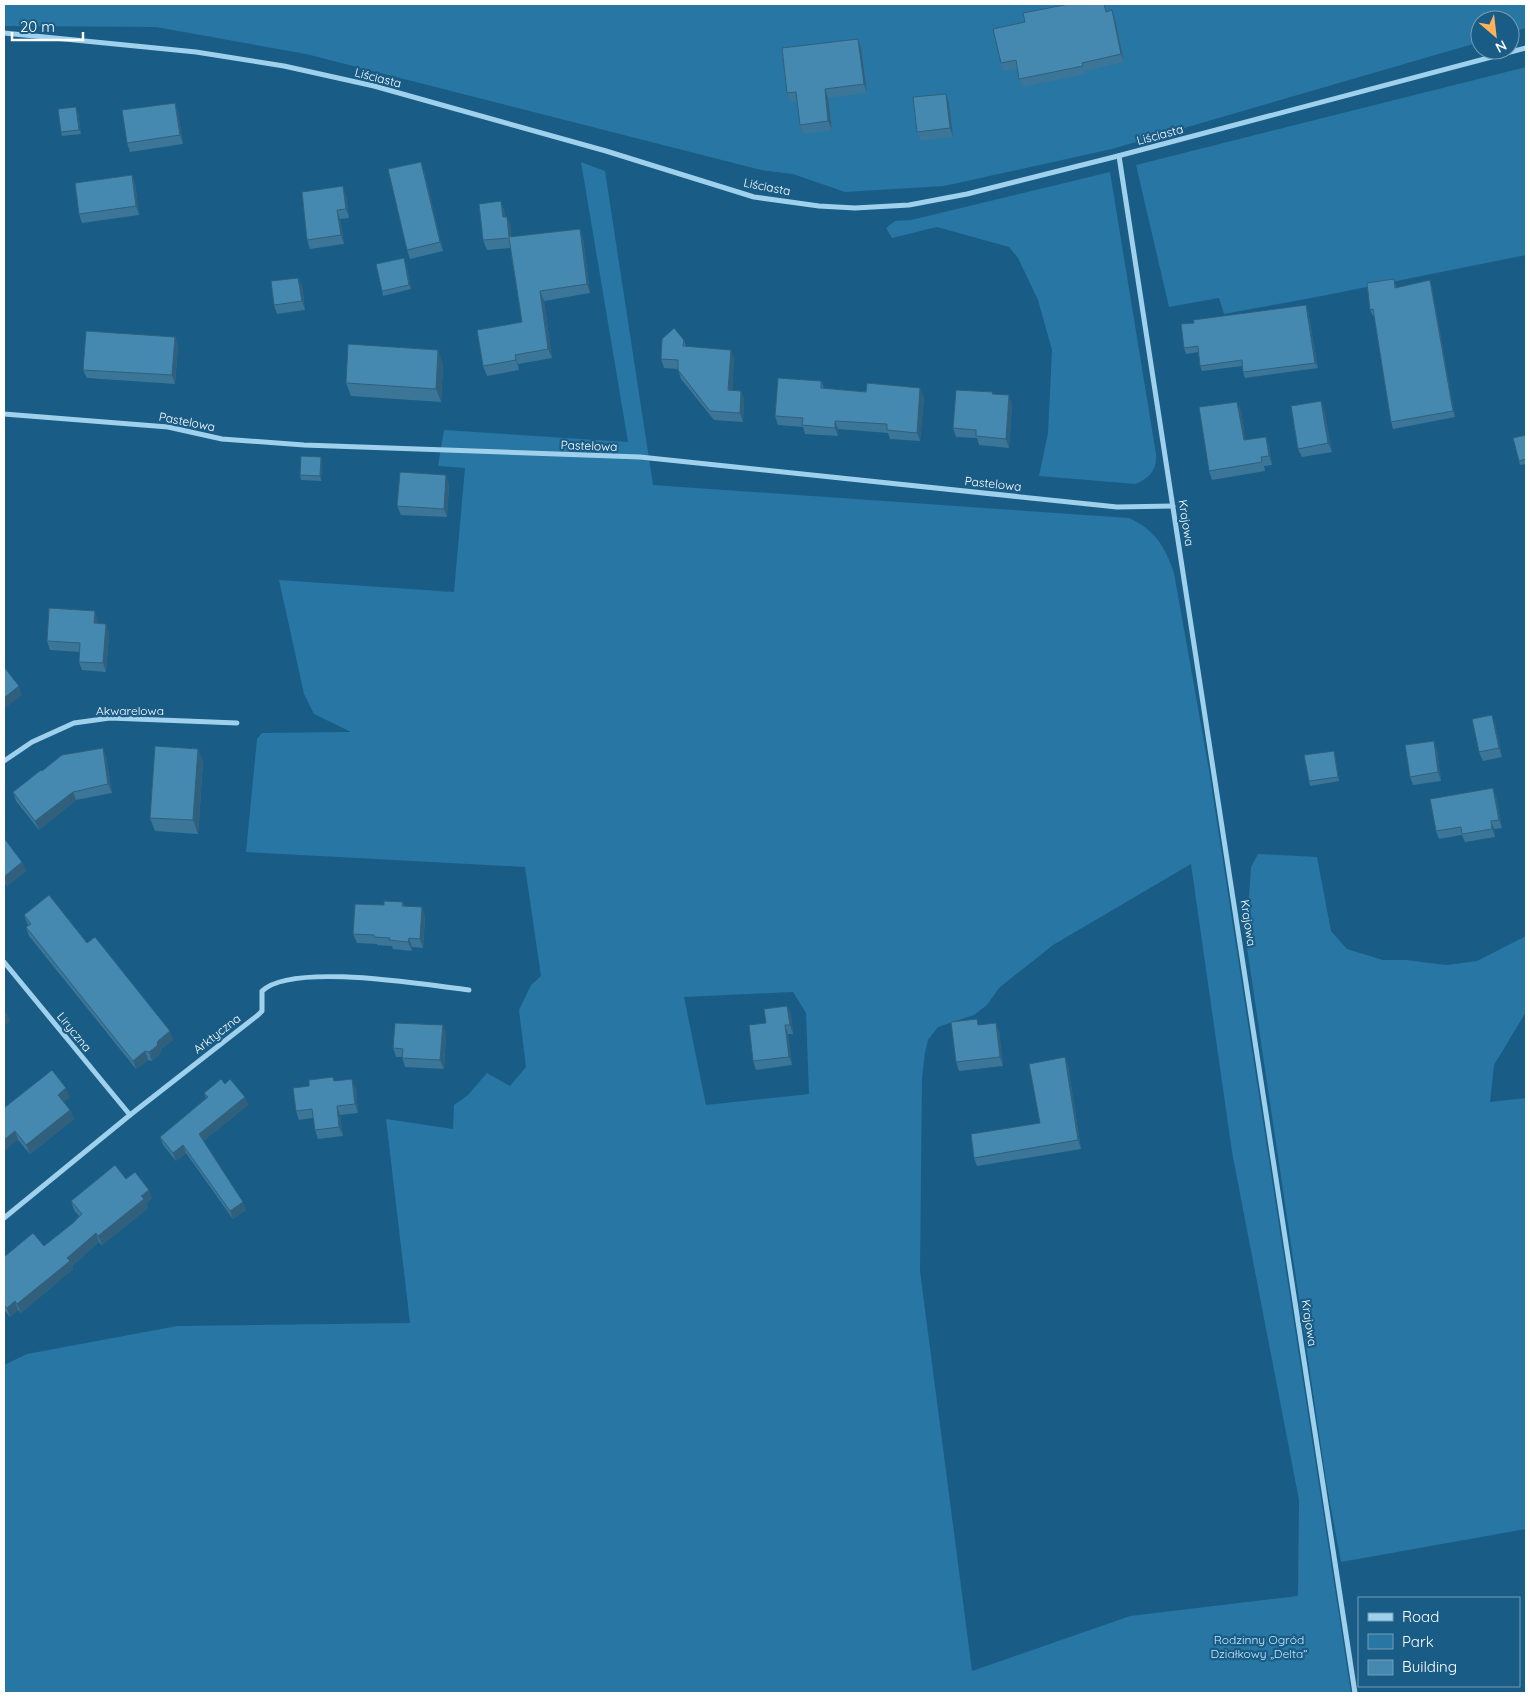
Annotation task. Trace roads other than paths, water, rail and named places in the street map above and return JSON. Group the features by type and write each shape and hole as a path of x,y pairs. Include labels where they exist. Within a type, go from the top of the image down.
{"street":[{"name":"Liściasta","path":"4,33 196,52 284,66 374,86 606,150 754,197 819,206 855,208 910,205 967,194 1119,156 1526,48"},
{"name":"Krajowa","path":"1119,156 1355,1693"},
{"name":"Pastelowa","path":"4,414 168,426 222,439 304,445 640,458 1117,507 1173,506"},
{"name":"Akwarelowa","path":"4,761 32,742 74,723 110,718 237,723"},
{"name":"Liryczna","path":"4,962 130,1115"},
{"name":"Arktyczna","path":"4,1218 130,1115 258,1015 262,1011 262,991 269,984 295,979 337,976 469,990"}],"park label":[{"name":"Rodzinny Ogród Działkowy „Delta”","path":"1259,1647"}]}
